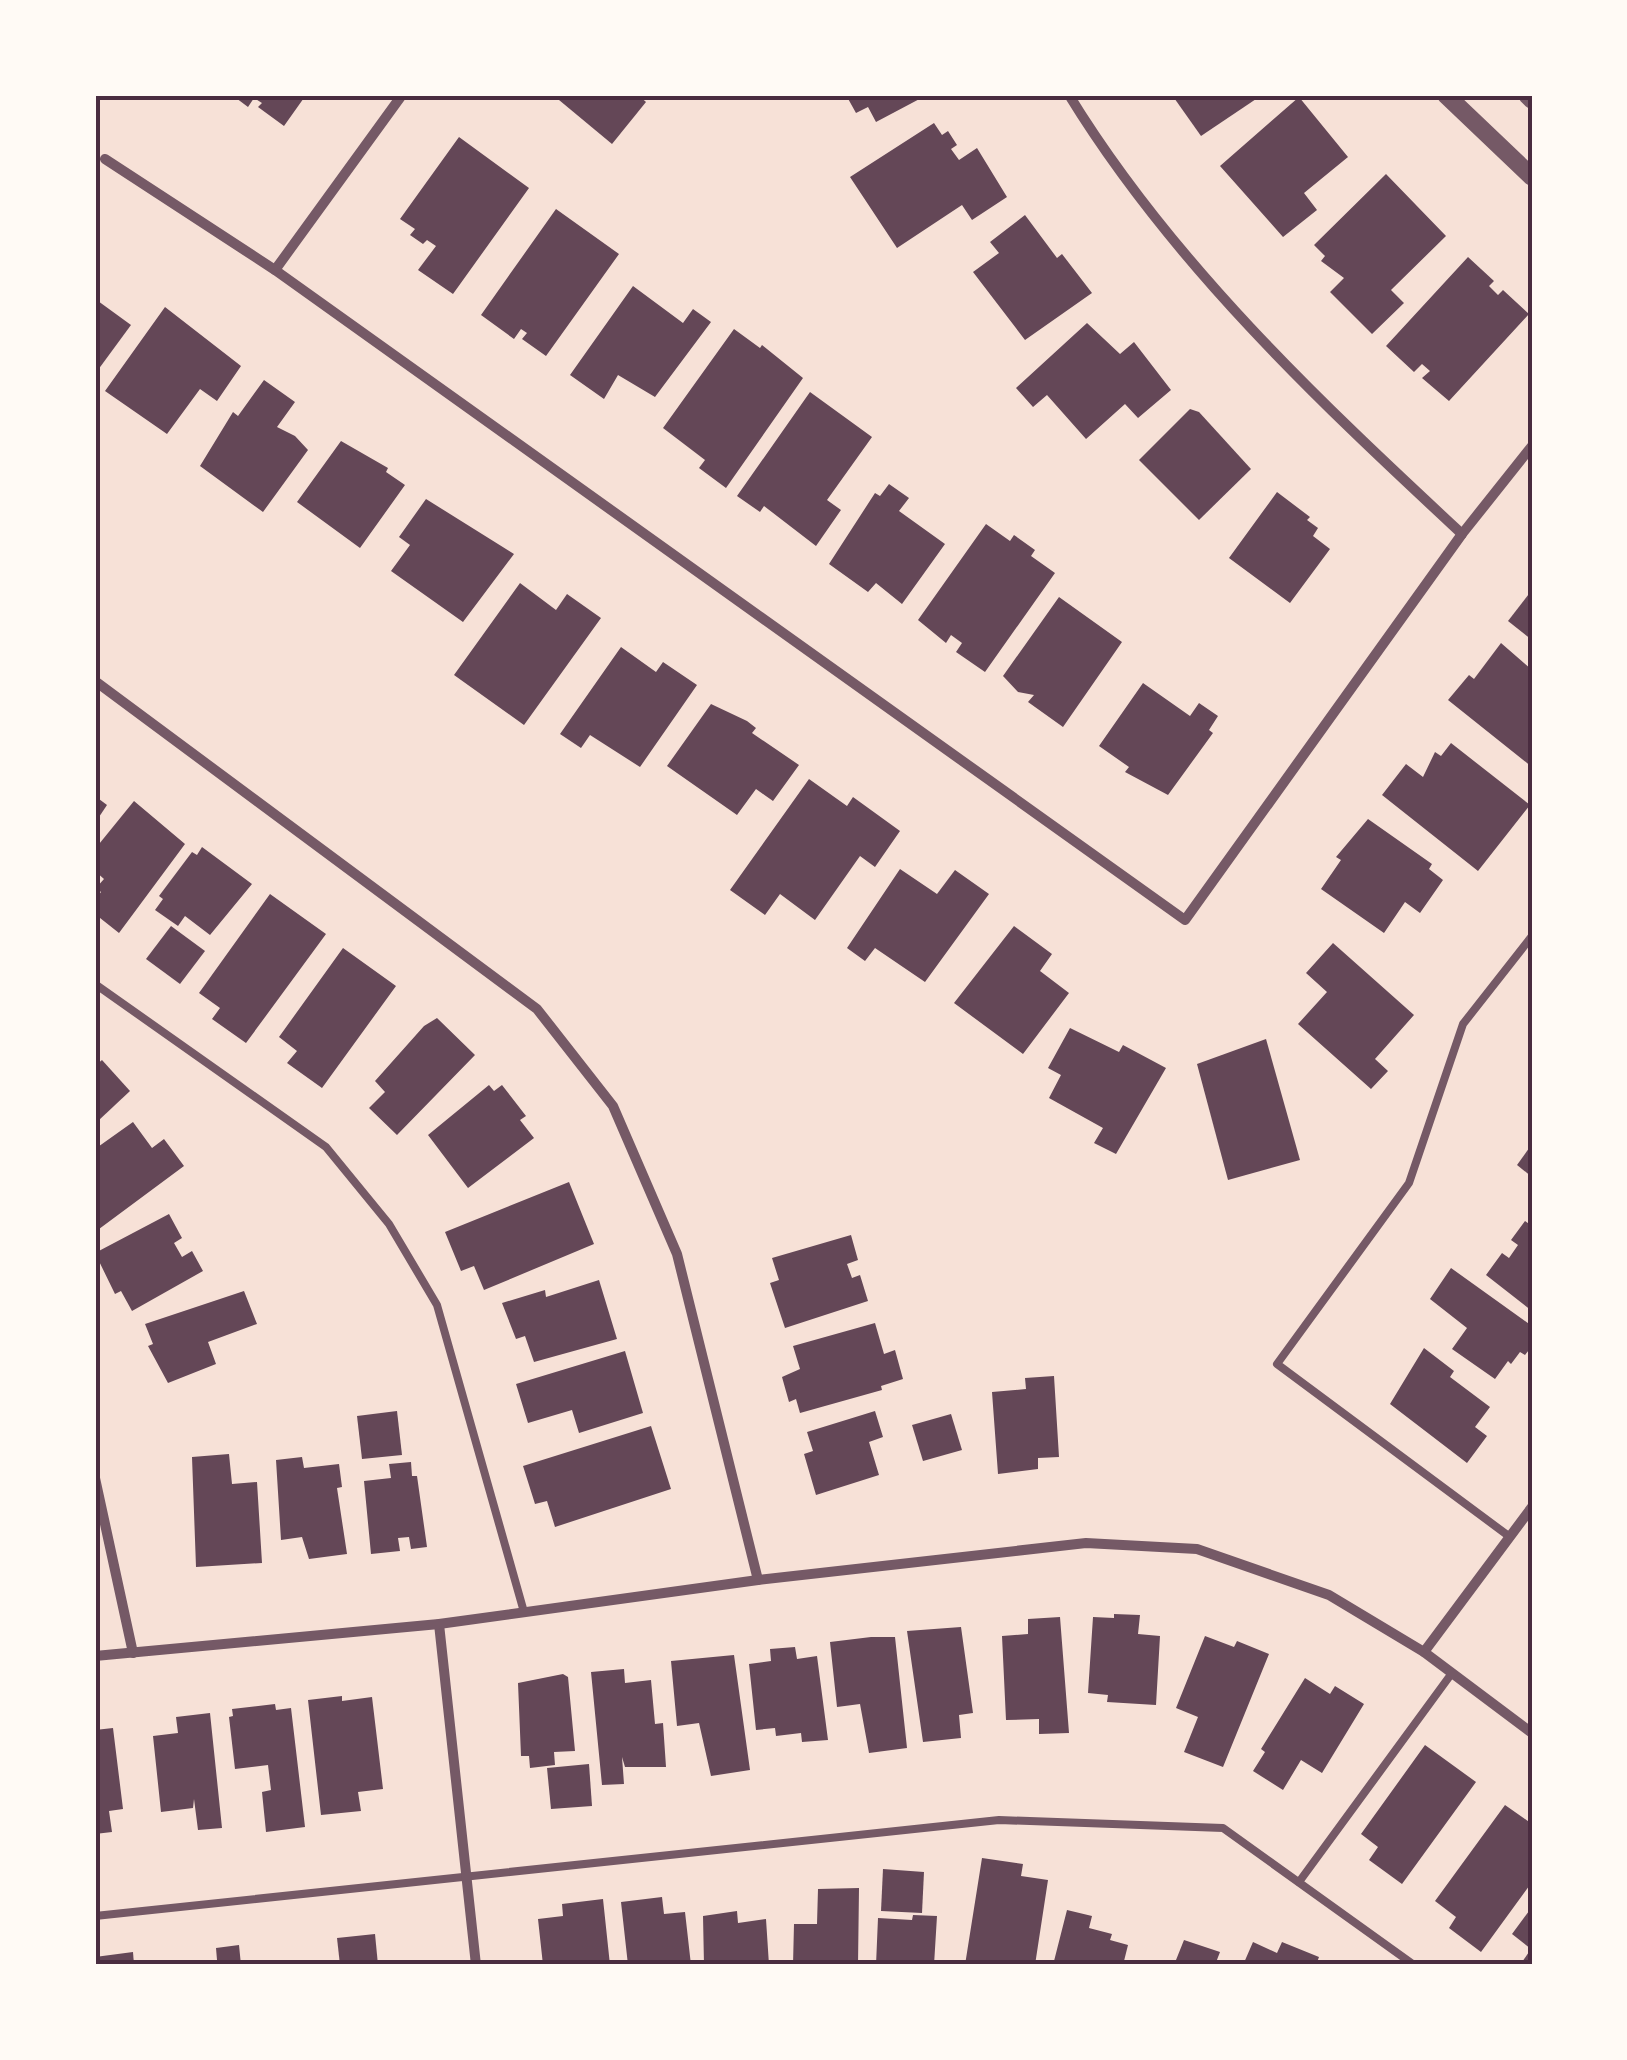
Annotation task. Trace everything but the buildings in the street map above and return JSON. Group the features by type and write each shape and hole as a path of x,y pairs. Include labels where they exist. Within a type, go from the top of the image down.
{"street":[{"path":"275,270 402,95"},
{"path":"1070,95 1193,264 1322,403 1462,534"},
{"path":"1446,95 1532,178"},
{"path":"105,159 275,270 1185,920 1462,534 1532,446"},
{"path":"95,681 537,1009 613,1106 677,1254 758,1580"},
{"path":"95,1478 133,1653"},
{"path":"1424,1652 1532,1507"},
{"path":"95,1656 438,1624 758,1580 1086,1543 1198,1549 1329,1594 1424,1652 1532,1732"},
{"path":"438,1624 476,1965"}],"lane":[{"path":"1510,1537 1277,1364 1409,1183 1462,1024 1532,936"},
{"path":"95,984 326,1146 389,1224 437,1305 524,1612"},
{"path":"1299,1882 1452,1673"},
{"path":"95,1916 999,1820 1223,1828 1414,1965"}]}
